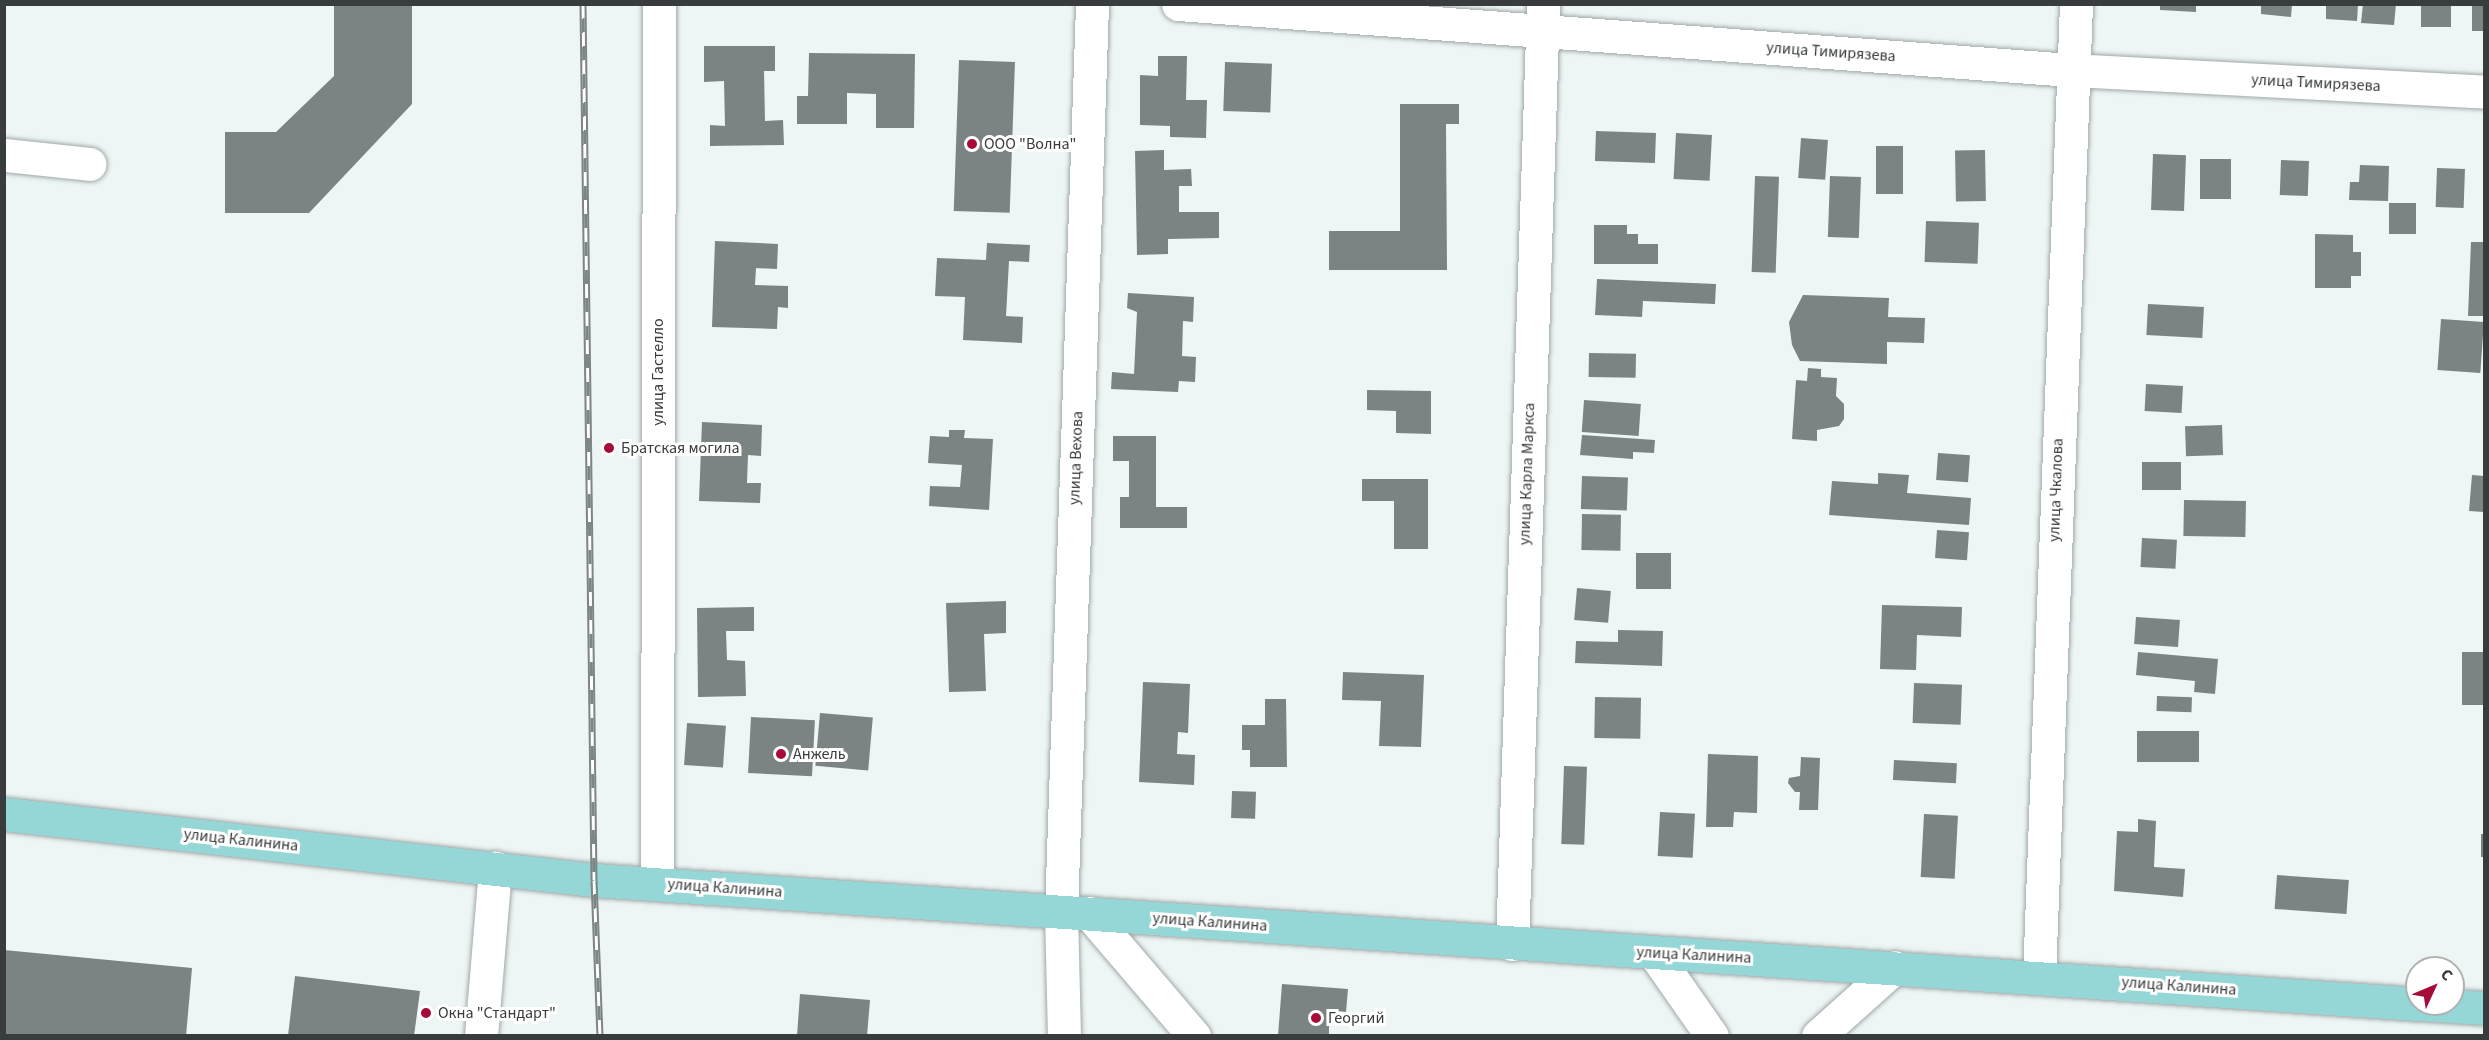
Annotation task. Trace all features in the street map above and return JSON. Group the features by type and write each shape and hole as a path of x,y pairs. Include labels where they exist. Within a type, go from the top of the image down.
{"main road":[{"name":"улица Калинина","path":"4,814 657,884 1512,944 2038,976 2405,1003"},
{"path":"2465,1007 2484,1008"}],"street":[{"name":"улица Гастелло","path":"657,884 660,4"},
{"name":"улица Вехова","path":"1064,1035 1075,912 1092,4"},
{"name":"улица Тимирязева","path":"1178,4 1542,18 2071,70 2484,92"},
{"name":"улица Чкалова","path":"2038,976 2071,70 2076,4"},
{"name":"улица Карла Маркса","path":"1512,944 1542,18"},
{"path":"4,155 90,164"},
{"path":"481,1035 495,868"},
{"path":"1075,912 1194,1035"},
{"path":"1654,953 1712,1035"},
{"path":"1828,1032 1895,967"}],"building":[{"path":"334,4 412,4 412,104 309,213 225,213 225,132 276,132 334,76"},
{"path":"2160,4 2196,4 2196,12 2160,10"},
{"path":"2261,4 2292,4 2291,17 2261,14"},
{"path":"2326,4 2358,4 2357,21 2326,19"},
{"path":"2363,4 2396,4 2394,25 2361,23"},
{"path":"2421,4 2451,4 2451,27 2421,27"},
{"path":"2472,4 2484,4 2484,31 2472,31"},
{"path":"704,46 775,46 775,71 764,71 765,121 783,120 784,145 710,146 710,125 725,126 724,81 704,82"},
{"path":"809,53 915,54 914,128 876,128 876,94 847,93 847,124 797,124 797,96 808,96"},
{"path":"1158,56 1187,56 1186,100 1207,100 1206,138 1170,137 1170,126 1140,125 1140,75 1158,76"},
{"path":"959,60 1015,62 1010,213 954,211"},
{"path":"1225,62 1272,64 1270,113 1223,111"},
{"path":"1400,104 1459,104 1459,124 1446,124 1447,270 1329,270 1329,231 1400,231"},
{"path":"1596,131 1656,133 1655,163 1595,161"},
{"path":"1676,133 1712,135 1710,181 1674,179"},
{"path":"1801,138 1828,140 1825,180 1798,178"},
{"path":"1876,146 1903,146 1903,194 1876,194"},
{"path":"1164,150 1164,170 1191,169 1192,186 1179,186 1179,212 1219,212 1219,238 1168,239 1168,254 1137,255 1135,151"},
{"path":"1985,150 1986,201 1956,202 1955,151"},
{"path":"2153,154 2186,155 2184,211 2151,210"},
{"path":"2200,159 2231,159 2231,199 2200,199"},
{"path":"2281,160 2309,161 2308,196 2280,195"},
{"path":"2360,165 2389,166 2388,201 2349,200 2350,182 2359,182"},
{"path":"2437,168 2465,169 2464,208 2436,207"},
{"path":"1755,176 1779,177 1776,273 1752,272"},
{"path":"1830,176 1861,177 1859,238 1828,237"},
{"path":"2389,203 2416,203 2416,234 2389,234"},
{"path":"1926,221 1979,223 1978,264 1925,262"},
{"path":"1594,225 1627,225 1627,234 1638,234 1638,244 1658,244 1658,264 1594,264"},
{"path":"2315,234 2353,235 2353,252 2361,252 2361,276 2351,276 2351,288 2315,288"},
{"path":"715,241 778,244 777,269 756,268 755,285 788,286 788,308 778,307 777,329 712,327"},
{"path":"2471,242 2484,242 2484,316 2468,316"},
{"path":"987,243 1030,245 1029,262 1009,261 1006,316 1023,317 1022,343 963,340 965,297 935,296 937,258 986,260"},
{"path":"1597,279 1716,284 1715,304 1643,301 1642,317 1595,315"},
{"path":"1128,293 1194,297 1193,322 1183,321 1182,356 1196,357 1195,382 1179,381 1178,392 1111,389 1112,372 1134,374 1137,312 1127,308"},
{"path":"1803,295 1889,298 1888,317 1925,318 1924,343 1887,342 1887,364 1800,361 1792,345 1789,322"},
{"path":"2148,304 2204,307 2202,338 2146,335"},
{"path":"2441,319 2484,322 2480,373 2437,370"},
{"path":"1589,353 1636,354 1636,378 1589,377"},
{"path":"1808,368 1821,369 1821,377 1837,378 1836,396 1844,404 1844,419 1839,426 1817,430 1817,441 1792,439 1796,380 1807,381"},
{"path":"2146,384 2183,386 2182,413 2145,411"},
{"path":"1367,390 1431,391 1431,434 1396,433 1396,411 1367,410"},
{"path":"1584,400 1641,404 1639,436 1582,432"},
{"path":"702,422 762,425 761,456 748,455 747,483 761,483 760,503 699,501"},
{"path":"2222,425 2223,455 2186,456 2185,426"},
{"path":"949,430 965,430 964,438 993,439 989,510 929,506 930,486 960,487 962,465 928,463 930,436 949,437"},
{"path":"1582,435 1655,440 1654,453 1633,452 1633,459 1580,455"},
{"path":"1113,436 1156,436 1156,507 1187,507 1187,528 1120,528 1120,497 1129,497 1129,461 1113,461"},
{"path":"1938,453 1970,455 1968,482 1936,480"},
{"path":"2142,462 2181,462 2181,490 2142,490"},
{"path":"1878,473 1909,475 1907,493 1971,498 1969,525 1829,515 1832,481 1878,484"},
{"path":"2472,475 2484,476 2484,512 2469,511"},
{"path":"1582,476 1628,478 1627,511 1581,509"},
{"path":"1362,479 1428,479 1428,549 1394,549 1394,501 1362,501"},
{"path":"2184,500 2246,501 2245,537 2183,536"},
{"path":"1582,514 1621,515 1620,551 1581,550"},
{"path":"1937,530 1969,532 1967,560 1935,558"},
{"path":"2142,538 2177,540 2175,569 2140,567"},
{"path":"1636,553 1671,553 1671,589 1636,589"},
{"path":"1577,588 1611,591 1608,623 1574,620"},
{"path":"1006,601 1006,633 984,634 986,691 949,692 946,603"},
{"path":"1882,605 1962,607 1961,637 1917,635 1916,670 1880,669"},
{"path":"754,607 754,631 726,631 727,660 745,661 746,696 698,697 697,608"},
{"path":"2136,617 2180,620 2178,647 2134,644"},
{"path":"1618,630 1663,631 1662,666 1575,663 1576,641 1618,642"},
{"path":"2138,652 2218,659 2215,694 2194,692 2195,681 2136,675"},
{"path":"2462,652 2484,652 2484,705 2462,705"},
{"path":"1343,672 1424,675 1421,747 1379,746 1381,701 1342,700"},
{"path":"1143,682 1190,684 1188,733 1178,732 1177,754 1195,755 1194,785 1139,782"},
{"path":"1914,683 1962,685 1961,725 1913,723"},
{"path":"2157,696 2192,697 2191,712 2156,711"},
{"path":"1595,697 1641,698 1640,739 1594,738"},
{"path":"1265,699 1286,699 1287,767 1250,767 1250,750 1242,750 1242,725 1265,725"},
{"path":"820,713 873,718 868,770 815,766"},
{"name":"Анжель","path":"751,717 815,720 812,776 748,773"},
{"path":"687,723 726,726 723,768 684,765"},
{"path":"2137,731 2199,731 2199,762 2137,762"},
{"path":"1708,754 1758,756 1757,813 1734,812 1733,827 1706,827"},
{"path":"1801,757 1820,758 1818,810 1799,810 1800,792 1795,792 1788,783 1789,778 1800,776"},
{"path":"1894,760 1957,763 1956,783 1893,780"},
{"path":"1564,766 1587,767 1584,845 1561,844"},
{"path":"1232,791 1256,792 1255,819 1231,818"},
{"path":"1660,812 1695,814 1693,858 1658,856"},
{"path":"1924,814 1958,816 1955,879 1921,877"},
{"path":"2138,819 2156,821 2154,867 2185,869 2183,897 2114,891 2117,831 2138,832"},
{"path":"2481,834 2484,834 2484,857 2481,857"},
{"path":"2277,875 2349,880 2346,914 2275,909"},
{"path":"4,950 192,968 186,1036 4,1036"},
{"path":"295,976 420,991 414,1036 288,1036"},
{"path":"1282,984 1348,989 1346,1012 1329,1010 1329,1036 1278,1036"},
{"path":"800,994 870,1000 867,1036 797,1036"}],"railway":[{"path":"583,4 594,880 600,1036"}],"place":[{"name":"ООО \"Волна\"","path":"972,144"},
{"name":"Братская могила","path":"609,448"},
{"name":"Анжель","path":"781,754"},
{"name":"Окна \"Стандарт\"","path":"426,1013"},
{"name":"Георгий","path":"1316,1018"}]}
